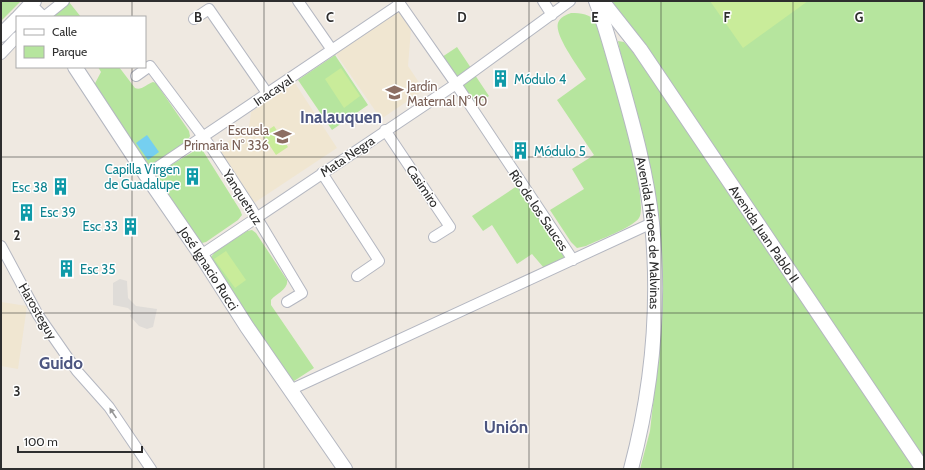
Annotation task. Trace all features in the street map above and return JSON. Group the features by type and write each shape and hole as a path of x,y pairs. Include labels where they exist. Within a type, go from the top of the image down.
{"main road":[{"name":"Avenida Héroes de Malvinas","path":"596,1 639,148 652,223 655,266 653,339 644,413 632,469"},
{"name":"Avenida Juan Pablo II","path":"602,1 640,49 923,469"},
{"path":"20,16 32,3 39,16"},
{"path":"1,35 16,20"},
{"name":"José Ignacio Rucci","path":"76,68 242,319 346,469"}],"street":[{"path":"45,16 64,1"},
{"path":"298,1 332,50"},
{"path":"543,1 552,15"},
{"name":"Mata Negra","path":"201,255 385,130 456,84 570,1"},
{"name":"Inacayal","path":"146,175 332,50 399,2"},
{"name":"Río de los Sauces","path":"399,2 456,84 573,260"},
{"path":"194,19 209,9 267,93"},
{"path":"1,54 16,38"},
{"name":"Yanquetruz","path":"136,76 150,66 204,137 257,218 302,293 287,302"},
{"name":"Casimiro","path":"385,130 450,227 434,237"},
{"path":"322,173 379,261 357,276"},
{"path":"290,390 652,223"},
{"name":"Harosteguy","path":"1,246 38,315 77,371 109,407 151,469"}],"shaded area":[{"path":"399,10 411,29 408,66 424,90 381,119 336,54"},
{"name":"Escuela Primaria N° 336","path":"295,83 337,148 254,203 218,148 249,127 251,112"},
{"path":"120,279 127,281 128,298 136,306 157,309 153,327 147,329 139,326 130,316 132,312 128,308 113,305 113,283"},
{"path":"1,302 27,306 18,369 1,366"}],"green space":[{"path":"3,1 21,1 1,21 1,3"},
{"path":"611,1 924,1 924,459 649,53"},
{"path":"710,1 808,1 743,48"},
{"path":"69,2 80,16 50,16"},
{"path":"571,13 585,14 597,22 626,124 639,184 641,206 639,218 629,226 586,246 577,248 571,242 550,210 584,189 572,169 594,155 557,100 586,79 563,43 558,28 560,19"},
{"path":"618,41 624,42 635,54 916,469 640,469 650,431 660,342 662,265 658,220 645,143"},
{"path":"457,47 471,68 456,79 442,57"},
{"path":"335,55 368,105 332,130 298,80"},
{"path":"99,68 120,68 137,89 153,82 156,83 189,131 190,136 187,141 151,166 146,167 92,89 101,72"},
{"path":"341,68 360,96 344,108 325,79"},
{"path":"475,75 489,96 474,106 460,85"},
{"path":"274,126 288,147 276,155 262,134"},
{"path":"200,149 203,151 242,215 238,220 206,242 202,243 198,240 157,182 159,172"},
{"path":"517,186 566,258 544,268 532,254 517,264 492,225 483,231 472,216"},
{"path":"252,230 256,233 287,280 284,289 271,300 271,305 314,368 294,381 212,265 211,257 215,252 247,231"},
{"path":"226,251 246,280 235,288 214,259"}],"water":[{"path":"147,135 159,152 148,160 136,143"}],"place":[{"name":"Módulo 4","path":"501,79"},
{"name":"Jardín Maternal N° 10","path":"394,93"},
{"name":"Escuela Primaria N° 336","path":"282,137"},
{"name":"Módulo 5","path":"521,151"},
{"name":"Capilla Virgen de Guadalupe","path":"193,176"},
{"name":"Esc 38","path":"61,187"},
{"name":"Esc 39","path":"27,212"},
{"name":"Esc 33","path":"131,226"},
{"name":"Esc 35","path":"67,269"}],"district":[{"name":"Inalauquen","path":"341,117"},
{"name":"Guido","path":"61,363"},
{"name":"Unión","path":"506,427"}]}
